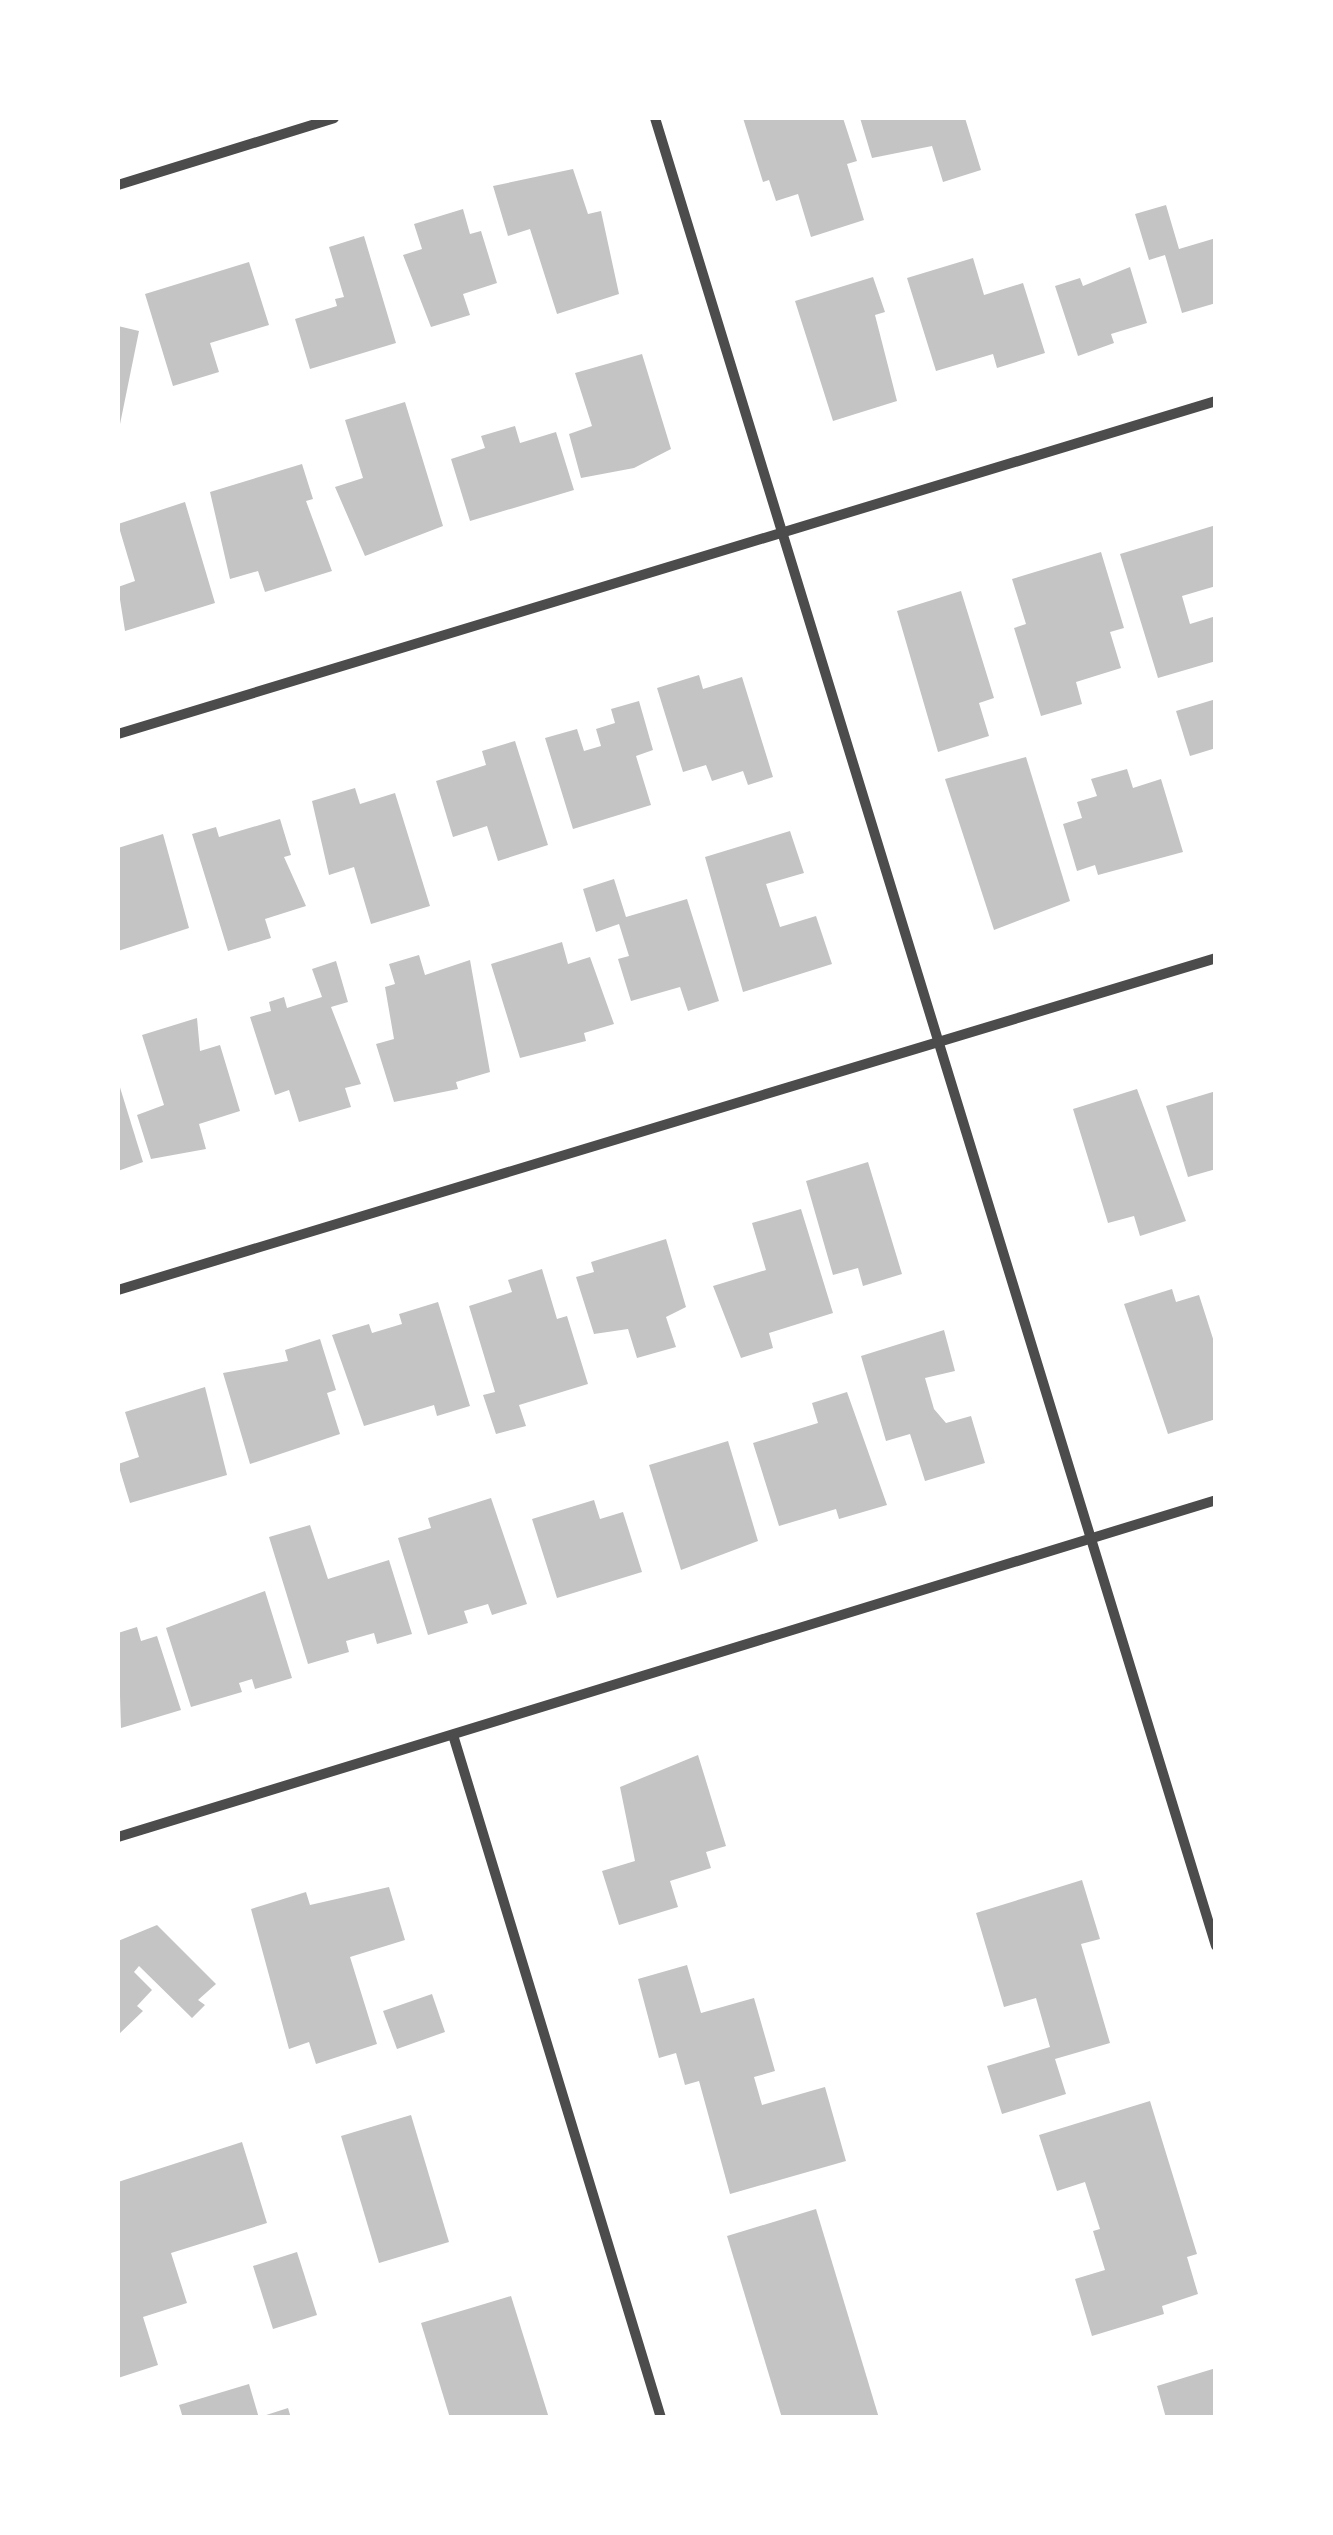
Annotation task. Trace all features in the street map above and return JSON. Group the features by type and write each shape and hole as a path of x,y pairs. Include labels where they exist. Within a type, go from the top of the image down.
{"street":[{"path":"118,185 334,118"},
{"path":"654,118 1216,1946"},
{"path":"118,734 1216,401"},
{"path":"118,1290 1216,958"},
{"path":"118,1837 1216,1500"},
{"path":"454,1735 661,2418"}],"building":[{"path":"743,118 843,118 857,161 847,164 864,220 811,237 798,194 776,201 769,180 763,182"},
{"path":"860,118 965,118 981,170 943,182 932,146 872,158"},
{"path":"573,169 588,214 601,211 619,294 557,314 530,229 508,236 493,186"},
{"path":"1166,205 1179,249 1216,238 1216,303 1182,313 1165,255 1149,260 1135,214"},
{"path":"463,209 470,234 481,231 497,283 463,294 470,315 431,327 403,255 422,249 414,224"},
{"path":"364,236 396,343 310,369 295,319 337,306 335,299 344,297 329,247"},
{"path":"973,258 984,295 1023,283 1045,353 997,368 993,354 936,371 907,278"},
{"path":"249,262 269,325 210,343 219,372 173,386 145,294"},
{"path":"1130,267 1147,323 1111,334 1114,343 1078,356 1055,286 1080,278 1083,286"},
{"path":"873,277 885,312 875,315 897,401 833,421 795,301"},
{"path":"118,326 139,331 119,429 118,428"},
{"path":"642,354 671,449 634,468 581,478 569,434 592,426 575,373"},
{"path":"405,402 443,526 365,556 335,487 363,478 345,420"},
{"path":"515,426 520,443 556,432 574,490 470,521 451,459 485,448 481,436"},
{"path":"302,464 313,499 306,501 332,571 265,592 258,571 230,579 210,492"},
{"path":"185,502 215,603 125,631 118,587 135,581 118,524"},
{"path":"1216,525 1216,586 1182,596 1190,624 1216,616 1216,661 1158,678 1120,554"},
{"path":"1101,552 1124,628 1110,632 1121,668 1076,682 1082,704 1041,716 1014,628 1026,624 1012,579"},
{"path":"961,591 994,698 979,703 989,736 938,752 897,611"},
{"path":"699,675 703,689 742,677 773,777 748,785 743,771 712,781 706,765 683,772 657,688"},
{"path":"1216,699 1216,748 1190,756 1176,711"},
{"path":"639,701 653,750 636,756 651,805 573,829 545,738 577,729 584,751 601,746 596,729 615,723 611,709"},
{"path":"515,741 548,845 498,861 487,826 453,837 436,781 486,765 482,751"},
{"path":"1026,757 1070,901 994,930 945,779"},
{"path":"1127,769 1133,788 1161,779 1183,852 1098,875 1095,865 1077,871 1063,824 1082,818 1077,802 1097,796 1091,779"},
{"path":"355,788 360,804 395,793 430,906 371,924 354,867 329,875 312,801"},
{"path":"280,819 291,855 284,857 306,906 265,919 271,938 228,951 192,834 216,827 219,837"},
{"path":"790,831 804,873 766,884 780,927 816,916 832,964 743,992 705,857"},
{"path":"163,834 189,928 118,951 118,848"},
{"path":"614,879 626,917 687,899 719,1001 688,1011 680,987 631,1001 618,959 629,956 619,924 596,932 583,889"},
{"path":"562,942 568,964 590,957 614,1024 584,1033 586,1041 520,1058 491,964"},
{"path":"419,955 425,975 470,960 490,1072 456,1082 458,1089 394,1102 376,1044 394,1039 385,987 395,984 389,964"},
{"path":"336,961 348,1002 331,1007 361,1084 345,1088 351,1107 299,1122 289,1090 275,1095 250,1017 271,1011 269,1002 284,997 287,1008 322,997 312,969"},
{"path":"197,1018 200,1051 220,1045 240,1111 199,1124 206,1149 151,1159 137,1115 164,1105 142,1035"},
{"path":"118,1081 143,1162 118,1171"},
{"path":"1137,1089 1186,1221 1140,1236 1134,1216 1108,1223 1073,1109"},
{"path":"1216,1091 1216,1169 1188,1177 1166,1106"},
{"path":"868,1162 902,1274 863,1286 858,1268 833,1275 806,1181"},
{"path":"801,1209 833,1313 769,1333 773,1348 741,1358 713,1286 766,1270 752,1223"},
{"path":"666,1239 686,1307 666,1317 676,1347 637,1358 628,1329 594,1334 576,1277 594,1272 591,1262"},
{"path":"542,1269 557,1319 567,1316 588,1384 519,1405 526,1426 496,1434 483,1395 495,1392 469,1306 512,1292 508,1280"},
{"path":"1172,1289 1176,1302 1199,1295 1216,1348 1216,1419 1168,1434 1124,1304"},
{"path":"438,1302 470,1406 437,1416 434,1405 364,1426 332,1335 369,1324 372,1333 402,1324 399,1314"},
{"path":"944,1330 955,1371 925,1378 934,1409 946,1423 971,1416 985,1463 925,1481 910,1434 886,1441 861,1356"},
{"path":"320,1339 336,1390 327,1393 340,1434 250,1464 223,1373 288,1361 285,1350"},
{"path":"205,1387 227,1475 130,1503 118,1464 139,1457 125,1412"},
{"path":"847,1392 887,1505 839,1519 836,1509 779,1526 753,1443 818,1423 812,1403"},
{"path":"728,1441 758,1541 681,1570 649,1465"},
{"path":"491,1498 527,1604 492,1615 488,1604 464,1611 468,1623 428,1635 398,1538 431,1528 428,1518"},
{"path":"594,1500 600,1519 623,1512 642,1572 557,1598 532,1519"},
{"path":"310,1525 328,1579 389,1560 412,1634 377,1644 374,1633 346,1641 349,1652 308,1664 269,1537"},
{"path":"265,1591 292,1678 255,1689 252,1679 239,1683 242,1692 191,1707 166,1628"},
{"path":"137,1627 141,1641 157,1636 181,1710 121,1728 118,1633"},
{"path":"698,1755 726,1846 706,1852 711,1868 670,1881 678,1907 619,1925 602,1871 635,1861 620,1787"},
{"path":"1082,1880 1100,1939 1081,1944 1110,2043 1055,2059 1066,2094 1002,2114 987,2066 1050,2047 1036,1998 1004,2007 976,1913"},
{"path":"389,1887 405,1940 350,1957 377,2044 316,2064 309,2042 289,2049 251,1909 306,1892 310,1905"},
{"path":"157,1925 216,1984 198,2000 205,2005 192,2018 139,1966 134,1972 152,1990 137,2006 143,2011 118,2035 118,1941"},
{"path":"687,1965 701,2013 754,1998 775,2071 754,2077 762,2105 825,2087 846,2161 730,2194 699,2081 685,2085 676,2053 659,2058 638,1979"},
{"path":"432,1994 445,2032 397,2049 383,2011"},
{"path":"1150,2101 1197,2254 1187,2257 1198,2294 1162,2306 1164,2314 1092,2336 1075,2279 1105,2270 1093,2231 1100,2229 1085,2182 1057,2191 1039,2135"},
{"path":"411,2115 449,2242 379,2263 341,2136"},
{"path":"242,2142 267,2223 171,2253 187,2303 143,2317 158,2365 118,2378 118,2182"},
{"path":"816,2209 879,2418 782,2418 727,2236"},
{"path":"297,2252 317,2315 273,2329 253,2266"},
{"path":"511,2296 549,2418 450,2418 421,2323"},
{"path":"1216,2368 1216,2418 1166,2418 1157,2386"},
{"path":"249,2384 259,2418 183,2418 179,2405"},
{"path":"288,2408 291,2418 260,2418 260,2417"}]}
